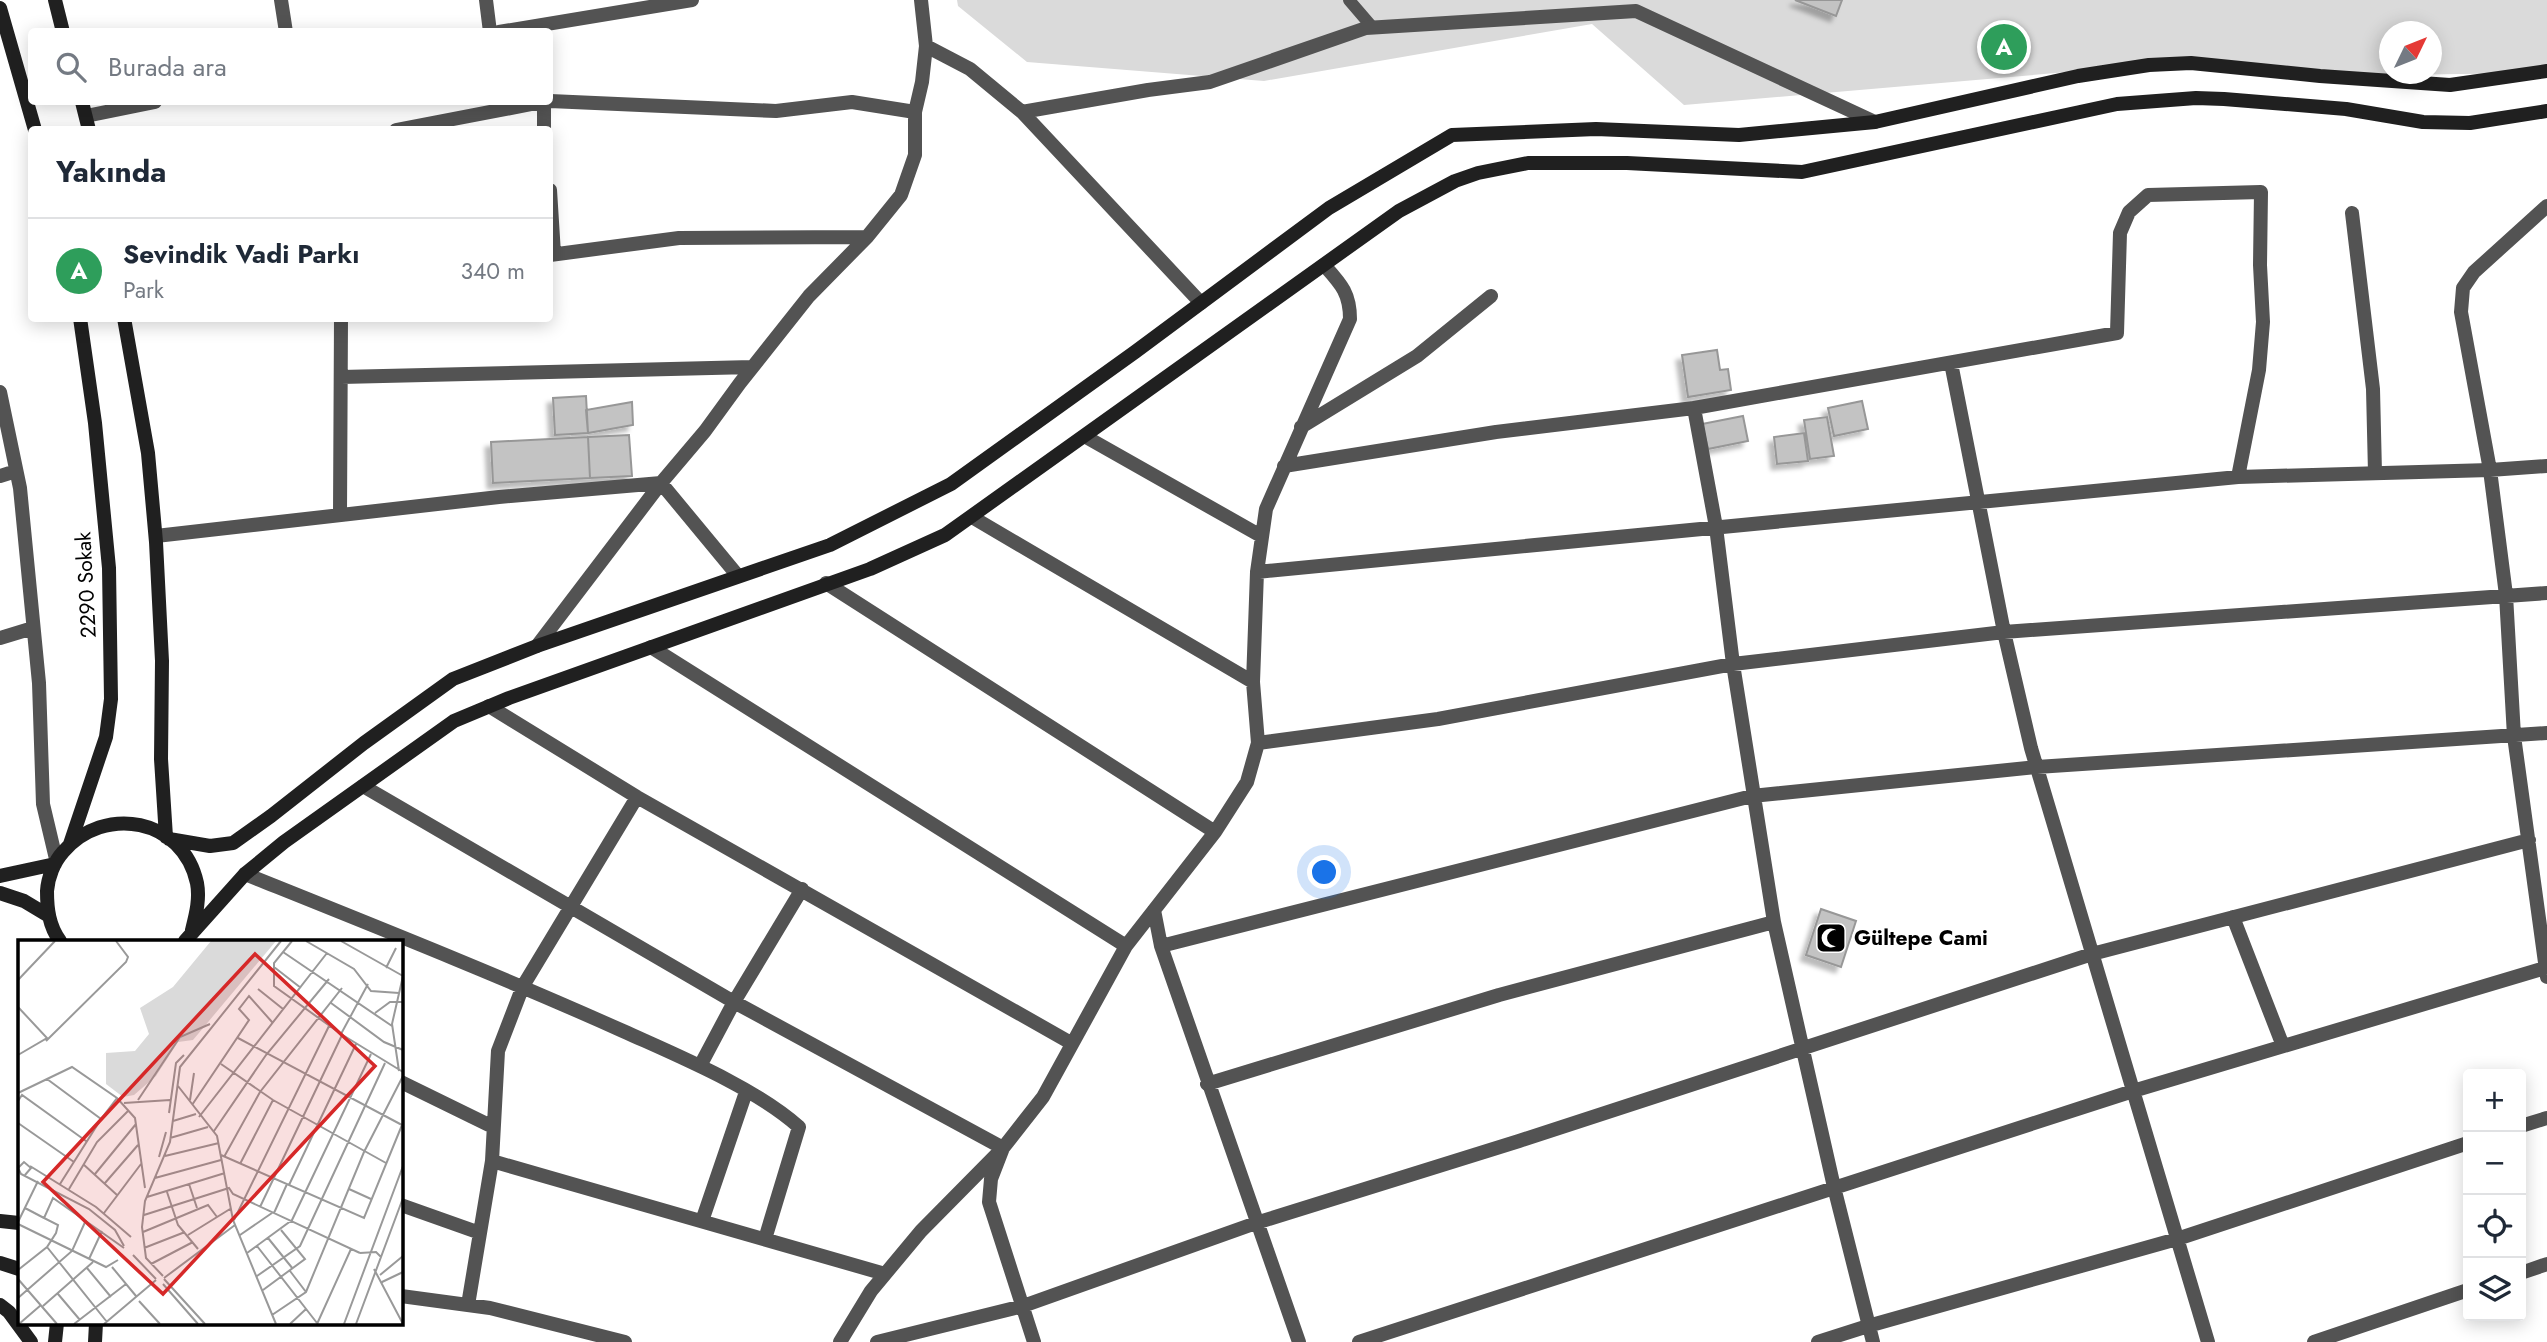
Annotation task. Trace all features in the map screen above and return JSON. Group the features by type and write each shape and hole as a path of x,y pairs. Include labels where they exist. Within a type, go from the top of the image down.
{"main road":[{"path":"55,0 63,28"},
{"path":"0,8 34,126"},
{"name":"2290 Sokak","path":"59,940 54,933 47,910 47,884 55,862 70,844 96,827 121,822 147,826 167,838 211,846 233,843 363,743 453,679 537,646 830,545 951,484 1329,208 1452,135 1596,130 1739,135 1875,122 2078,76 2149,65 2191,63 2450,85 2547,71"},
{"path":"186,940 245,874 284,842 454,721 870,569 946,536 1399,211 1455,181 1478,173 1528,163 1627,163 1802,172 2117,104 2196,98 2346,108 2423,122 2470,123 2547,111"},
{"name":"2290 Sokak","path":"70,844 106,737 111,698 109,568 95,424 80,322"},
{"path":"125,322 148,453 156,536 162,661 160,759 167,838 187,858 197,882 198,906 192,930 186,940"},
{"path":"0,876 55,862"},
{"path":"0,893 24,901 49,916"},
{"path":"0,1221 18,1223"},
{"path":"0,1263 18,1269"},
{"path":"0,1305 9,1312 31,1342"},
{"path":"55,1342 57,1324"},
{"path":"95,1342 96,1324"}],"street":[{"path":"281,0 285,28"},
{"path":"486,0 490,28"},
{"path":"523,28 692,0"},
{"path":"537,646 661,483 705,431 809,296 867,237 901,195 915,155 915,112 926,46 922,0"},
{"path":"1023,112 1210,82 1366,28 1636,11 1875,122"},
{"path":"926,46 970,69 1023,112 1201,303"},
{"path":"553,101 776,111 852,102 915,112"},
{"path":"86,116 140,105"},
{"path":"417,126 527,105"},
{"path":"543,105 544,126"},
{"path":"1284,466 1496,432 1694,408 2117,333 2120,233 2129,212 2148,195 2261,192 2263,323 2259,370 2238,477"},
{"path":"1359,1342 2133,1091 2546,965 2514,736 2507,595 2490,470 2461,312 2463,288 2474,272 2547,206"},
{"path":"2352,213 2373,389 2375,473"},
{"path":"553,254 679,238 867,237"},
{"path":"840,1342 870,1291 921,1231 1003,1148 1042,1097 1126,946 1215,832 1247,782 1258,743 1252,682 1257,572 1266,509 1350,319 1350,302 1344,288 1324,265"},
{"path":"1301,427 1417,356 1491,296"},
{"path":"340,515 341,322"},
{"path":"1951,363 2004,632 2037,767 2208,1342"},
{"path":"341,377 752,368"},
{"path":"0,392 16,471 39,683 43,804 55,862"},
{"path":"1694,408 1716,527 1732,664 1774,922 1872,1342"},
{"path":"1087,437 1261,536"},
{"path":"1257,572 1978,500 2238,477 2547,466"},
{"path":"0,477 16,471"},
{"path":"661,483 738,576"},
{"path":"156,536 661,483"},
{"path":"972,517 1252,682"},
{"path":"826,583 1215,832"},
{"path":"1258,743 1438,719 1732,664 2004,632 2547,593"},
{"path":"0,638 33,628"},
{"path":"651,647 1126,946"},
{"path":"489,706 637,797 1071,1043"},
{"path":"1161,946 1752,796 2037,767 2547,733"},
{"path":"363,786 734,1002 1003,1148"},
{"path":"468,1305 492,1161 498,1051 523,986 637,797"},
{"path":"877,1342 1023,1306 1256,1223 1518,1141 2092,954 2529,840"},
{"path":"245,874 523,986 700,1066 783,1113 799,1128 765,1239"},
{"path":"700,1066 734,1002 802,889"},
{"path":"1154,910 1161,946 1207,1084 1299,1342"},
{"path":"2233,917 2283,1046"},
{"path":"1207,1084 1499,995 1774,922"},
{"path":"402,1082 493,1127"},
{"path":"702,1221 746,1092"},
{"path":"2526,1124 2547,1118"},
{"path":"1818,1342 2177,1239 2463,1145"},
{"path":"1003,1148 991,1179 989,1202 1034,1342"},
{"path":"492,1161 885,1274"},
{"path":"402,1205 480,1233"},
{"path":"2526,1271 2547,1264"},
{"path":"2314,1342 2463,1292"},
{"path":"402,1296 490,1308 625,1342"}],"lane":[{"path":"1349,0 1373,28"}],"shaded area":[{"path":"957,0 2547,0 2547,71 2533,73 2442,74 2442,21 2379,21 2379,75 2320,76 2149,65 1684,105 1592,24 1264,81 1027,62 958,6"}],"building":[{"path":"1795,0 1842,0 1836,16"},
{"path":"1717,350 1720,370 1728,369 1731,390 1688,397 1682,355"},
{"path":"586,396 588,433 555,435 553,398"},
{"path":"1862,401 1868,429 1834,436 1828,408"},
{"path":"632,402 633,425 588,433 586,410"},
{"path":"1743,416 1748,441 1708,449 1702,424"},
{"path":"1827,417 1834,456 1810,459 1804,420"},
{"path":"1804,433 1808,461 1777,464 1774,437"},
{"path":"629,435 632,476 590,478 588,437"},
{"path":"588,437 590,478 493,483 491,442"},
{"name":"Gültepe Cami","path":"1821,909 1856,921 1841,967 1806,955"}],"place":[{"name":"Sevindik Vadi Parkı","path":"2004,47"},
{"name":"Gültepe Cami","path":"1831,938"}]}
